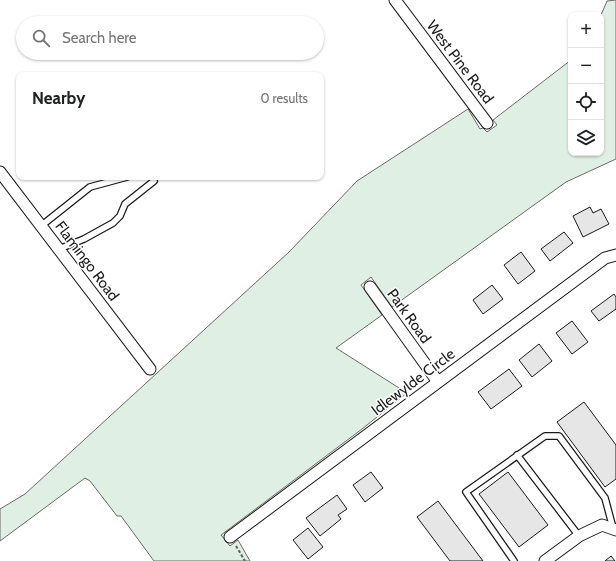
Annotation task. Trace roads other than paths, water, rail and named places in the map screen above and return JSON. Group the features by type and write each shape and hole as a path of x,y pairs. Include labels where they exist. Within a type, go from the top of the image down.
{"street":[{"name":"West Pine Road","path":"395,0 487,123"},
{"name":"Flamingo Road","path":"0,172 150,369"},
{"name":"Idlewylde Circle","path":"230,537 605,258 616,255"},
{"name":"Park Road","path":"370,287 438,382"},
{"path":"545,561 579,536 602,525 614,529"}],"lane":[{"path":"41,226 90,187 117,180"},
{"path":"59,249 84,239 113,223 120,216 125,204 154,181"},
{"path":"514,561 466,492 545,436 559,436 605,498 614,529"},
{"path":"517,455 579,536"}]}
